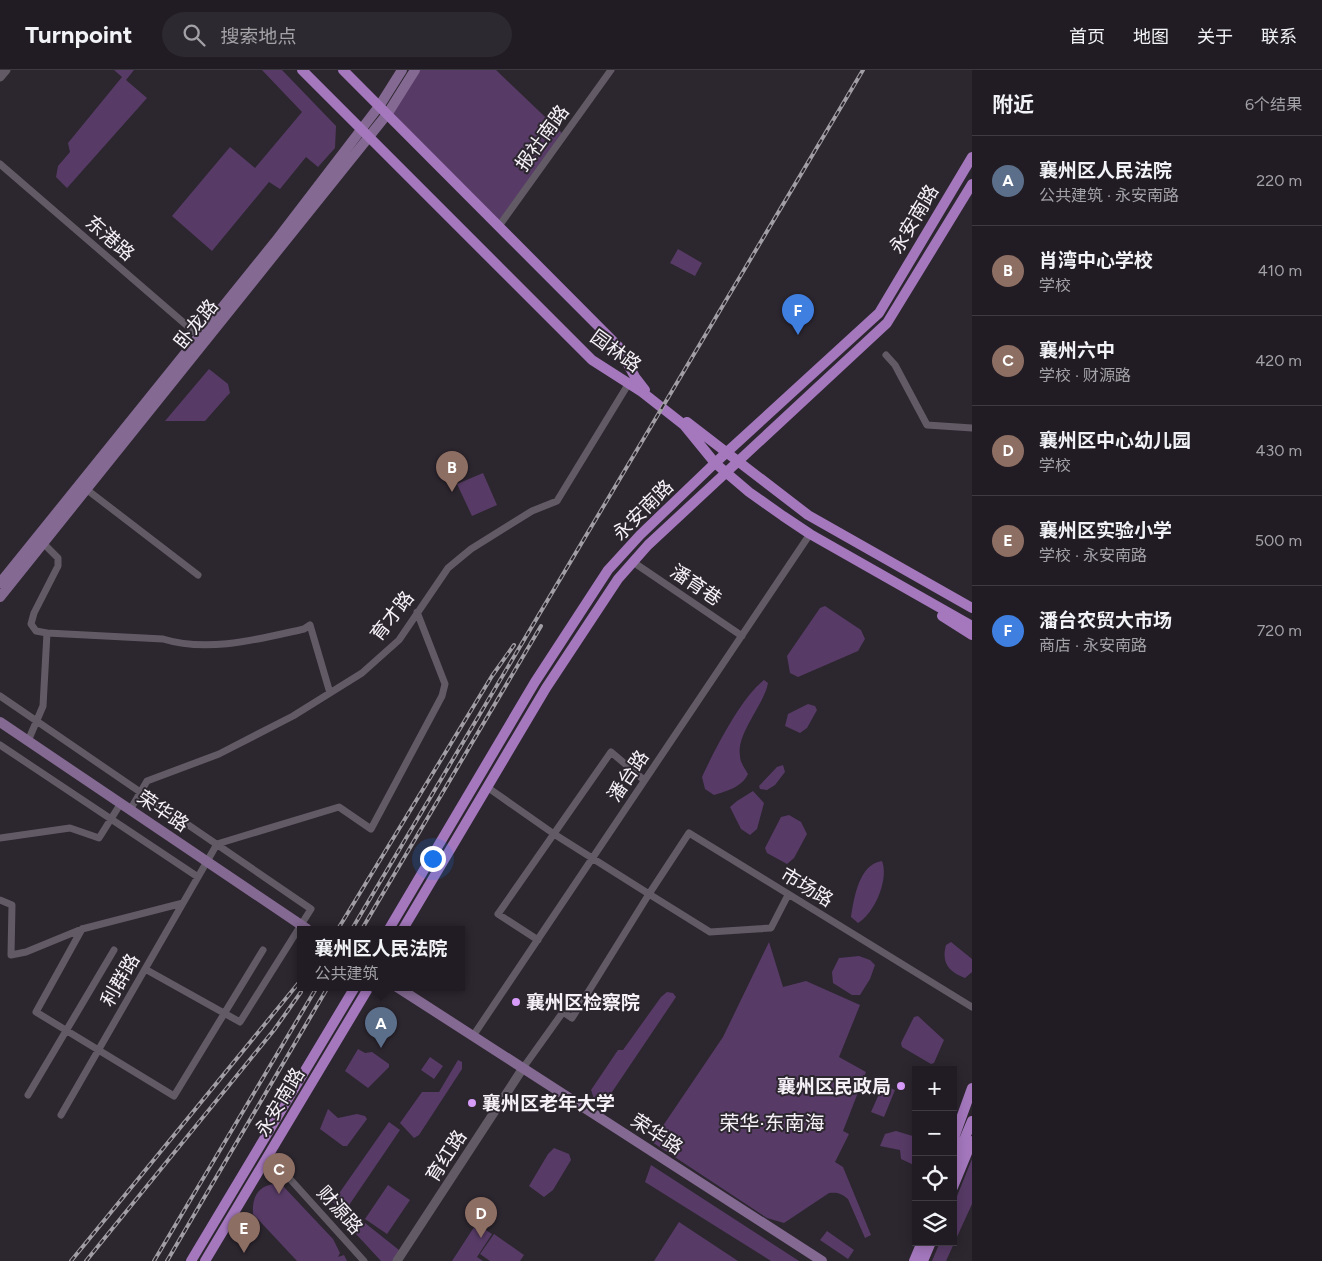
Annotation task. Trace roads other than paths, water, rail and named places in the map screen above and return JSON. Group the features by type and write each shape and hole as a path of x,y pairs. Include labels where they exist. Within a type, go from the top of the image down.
{"main road":[{"name":"园林路","path":"302,70 592,360 628,383 684,425 715,463 749,492 810,534 972,626"},
{"name":"园林路","path":"343,70 388,113 618,346 644,389 808,515 972,608"},
{"name":"卧龙路","path":"0,597 366,132 402,70"},
{"name":"卧龙路","path":"0,583 366,132 388,113 415,70"},
{"name":"永安南路","path":"391,926 535,682 608,570 640,535 715,463 879,313 972,157"},
{"name":"永安南路","path":"405,926 546,688 618,579 648,545 887,323 972,184"},
{"name":"园林路","path":"930,584 940,584 972,599"},
{"name":"园林路","path":"921,597 941,616 972,635"},
{"name":"荣华路","path":"0,722 303,926"},
{"name":"永安南路","path":"190,1261 353,991"},
{"name":"永安南路","path":"205,1261 367,991"},
{"name":"荣华路","path":"403,991 822,1261"},
{"path":"957,1129 972,1088"},
{"path":"957,1157 972,1121"},
{"path":"957,1177 972,1141"},
{"path":"907,1261 918,1258 928,1246"}],"street":[{"name":"报社南路","path":"499,226 611,70"},
{"name":"东港路","path":"0,164 199,336"},
{"path":"886,355 895,365 928,425 972,428"},
{"name":"育才路","path":"130,810 147,782 219,754 293,716 362,673 399,640 448,568 471,549 532,511 557,501 628,383"},
{"path":"86,489 198,576"},
{"name":"潘台路","path":"474,1036 810,534"},
{"path":"43,543 58,558 58,566 34,613 31,624 36,630 47,633 163,639 181,644 243,642 304,629 310,624 330,693"},
{"name":"潘育巷","path":"633,562 742,636"},
{"path":"217,844 339,807 371,829 442,696 445,684 417,612"},
{"path":"28,742 43,706 47,633"},
{"path":"0,696 311,909 304,926"},
{"path":"0,745 198,877"},
{"path":"538,940 498,914 611,752 644,780"},
{"path":"487,787 592,859 710,932 771,928 788,895"},
{"path":"0,838 70,828 98,838 120,804"},
{"name":"市场路","path":"648,894 689,833 972,1006"},
{"name":"利群路","path":"61,1114 217,844"},
{"path":"523,1068 563,1012 572,1018 648,894"},
{"path":"0,900 12,905 11,955 26,952 82,929 183,903"},
{"path":"82,929 36,1012 174,1096 263,950"},
{"path":"145,969 240,1022 297,937"},
{"path":"28,1095 114,950"},
{"name":"育红路","path":"397,1261 523,1068"},
{"name":"财源路","path":"272,1160 364,1261"}],"railway":[{"path":"354,926 863,70"},
{"path":"364,926 541,626"},
{"path":"340,926 492,676 514,645"},
{"path":"71,1261 297,985"},
{"path":"154,1261 315,991"},
{"path":"167,1261 326,991"},
{"path":"86,1261 274,1030 301,992"}],"place":[{"name":"潘台农贸大市场","path":"798,335"},
{"name":"肖湾中心学校","path":"452,492"},
{"name":"襄州区检察院","path":"516,1002"},
{"name":"襄州区人民法院","path":"381,1048"},
{"name":"襄州区民政局","path":"901,1086"},
{"name":"襄州区老年大学","path":"472,1103"},
{"name":"襄州六中","path":"279,1194"},
{"name":"襄州区中心幼儿园","path":"481,1238"},
{"name":"襄州区实验小学","path":"244,1253"}],"district":[{"name":"荣华·东南海","path":"772,1123"}]}
